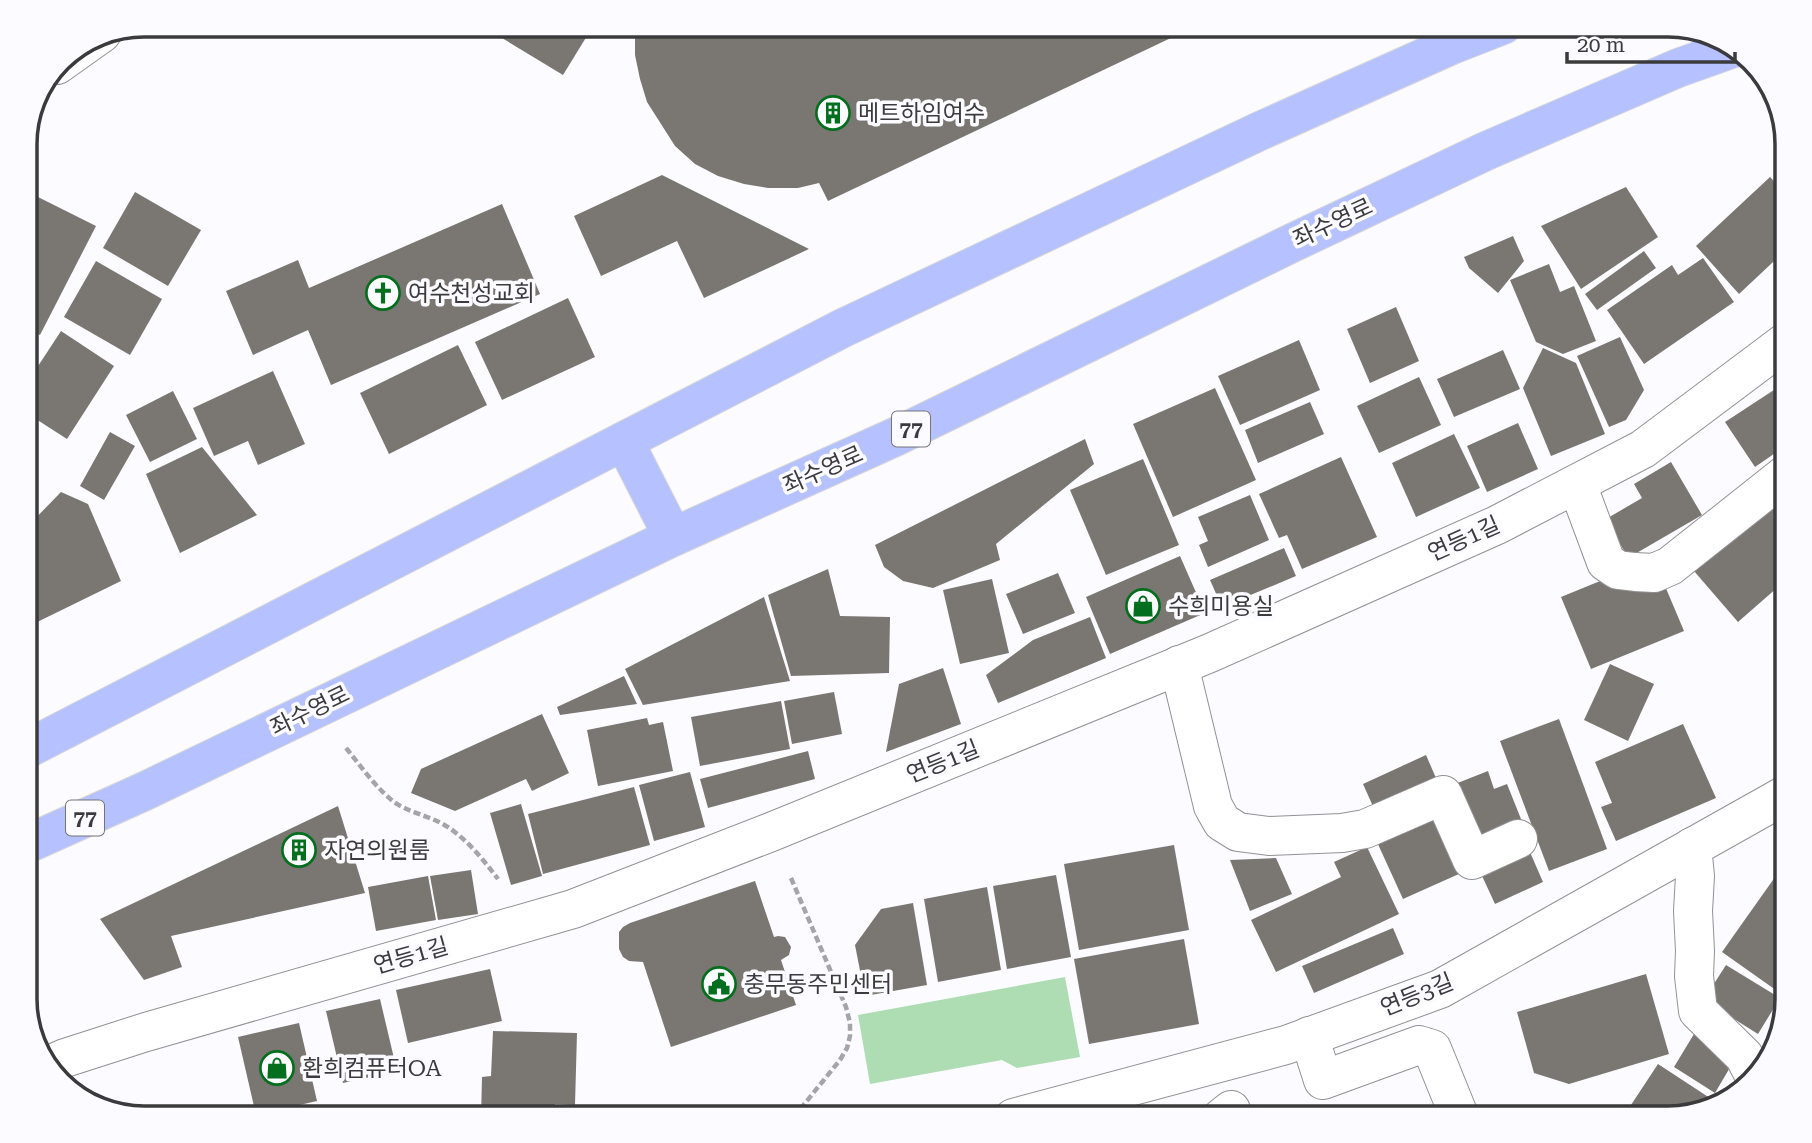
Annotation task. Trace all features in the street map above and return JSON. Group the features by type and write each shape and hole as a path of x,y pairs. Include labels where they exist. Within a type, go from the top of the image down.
{"main road":[{"path":"37,744 843,328 1260,131 1474,37"},
{"name":"좌수영로","path":"37,840 145,791 673,537 895,438 1486,151 1678,68 1723,52"},
{"path":"624,441 673,537"}],"street":[{"name":"연등1길","path":"57,1061 146,1032 573,909 771,832 1179,665 1497,525 1577,484 1643,449 1775,350"},
{"path":"1577,484 1606,562 1618,570 1654,573 1670,566 1775,483"},
{"path":"1179,665 1213,806 1222,822 1238,832 1269,836 1365,829 1443,794 1472,860 1518,839"},
{"name":"연등3길","path":"1058,1106 1286,1045 1440,989 1775,801"},
{"path":"1692,847 1695,876 1694,976 1698,1011 1744,1056 1750,1068"},
{"path":"1309,1036 1323,1080 1419,1045 1432,1049 1455,1106"}],"path":[{"path":"373,782 394,802 442,824 464,840 504,886"},
{"path":"771,832 846,1007 850,1023 848,1048 803,1106"}],"green space":[{"path":"1065,977 1080,1057 1017,1068 1002,1060 870,1084 858,1015"}],"building":[{"path":"503,37 586,37 563,75"},
{"name":"메트하임여수","path":"635,37 1173,37 828,201 819,183 798,188 768,188 718,176 695,164 675,146 647,102 635,55"},
{"path":"662,175 809,249 704,298 677,241 601,276 574,216"},
{"path":"1770,177 1775,182 1775,260 1739,294 1696,246"},
{"path":"1626,187 1658,237 1581,289 1541,226"},
{"path":"135,192 201,230 168,286 103,248"},
{"path":"37,196 96,226 40,335 37,334"},
{"name":"여수천성교회","path":"502,204 540,294 331,385 308,330 253,355 226,291 298,260 309,288"},
{"path":"1513,236 1524,261 1498,293 1469,268 1464,257"},
{"path":"1644,251 1656,268 1597,310 1585,294"},
{"path":"1703,258 1734,302 1644,364 1607,310 1672,265 1678,275"},
{"path":"96,261 162,299 130,355 64,317"},
{"path":"1549,264 1560,292 1574,286 1596,341 1563,354 1536,342 1510,280"},
{"path":"568,298 595,357 502,400 475,342"},
{"path":"1396,307 1419,361 1370,383 1347,329"},
{"path":"61,331 114,366 67,439 37,420 37,368"},
{"path":"1620,337 1644,390 1626,420 1609,427 1577,356"},
{"path":"1299,340 1320,390 1240,425 1218,376"},
{"path":"458,345 487,405 389,454 360,393"},
{"path":"1543,348 1576,363 1605,434 1551,456 1523,388"},
{"path":"1503,350 1520,389 1454,417 1437,379"},
{"path":"273,371 305,444 258,465 248,441 214,456 193,408"},
{"path":"1419,377 1441,425 1379,453 1357,406"},
{"path":"1215,388 1256,480 1173,517 1133,424"},
{"path":"1775,389 1775,453 1755,467 1725,422"},
{"path":"173,391 197,439 150,462 126,415"},
{"path":"1310,402 1324,434 1258,463 1245,430"},
{"path":"1518,423 1538,469 1487,492 1467,446"},
{"path":"110,432 135,446 104,500 80,486"},
{"path":"1454,434 1480,488 1416,517 1392,463"},
{"path":"1085,439 1094,464 996,544 1000,560 933,588 903,581 884,567 875,545"},
{"path":"202,447 257,515 180,553 146,474"},
{"path":"1341,457 1377,537 1302,569 1287,535 1279,538 1259,494"},
{"path":"1143,459 1179,545 1106,575 1070,490"},
{"path":"1671,462 1702,515 1628,558 1606,519 1642,498 1634,484"},
{"path":"61,492 88,504 121,581 37,622 37,517"},
{"path":"1250,495 1269,540 1208,567 1199,545 1208,541 1198,517"},
{"path":"1773,503 1775,590 1738,622 1694,571"},
{"path":"1284,548 1296,576 1222,607 1210,580"},
{"path":"1180,556 1205,613 1110,654 1086,597"},
{"path":"828,569 840,616 890,617 889,673 791,676 768,595"},
{"path":"1058,573 1075,613 1023,634 1006,594"},
{"path":"992,579 1009,653 960,664 943,590"},
{"path":"1605,579 1665,586 1684,631 1591,669 1561,597"},
{"path":"764,597 790,681 643,705 625,669"},
{"path":"1090,617 1106,658 998,703 986,675 1033,640"},
{"path":"1610,664 1654,684 1628,741 1584,720"},
{"path":"943,668 961,724 886,752 899,684"},
{"path":"624,676 637,704 560,715 557,707"},
{"path":"834,692 842,734 792,744 784,701"},
{"path":"781,701 790,749 700,766 691,717"},
{"path":"542,714 569,773 532,791 526,779 455,811 411,793 421,769"},
{"path":"647,718 649,725 663,722 673,771 598,786 587,730"},
{"path":"1559,719 1607,849 1549,871 1500,741"},
{"path":"1683,724 1716,798 1616,841 1601,807 1612,803 1595,762"},
{"path":"808,751 815,779 708,808 700,779"},
{"path":"1426,755 1439,785 1376,813 1363,784"},
{"path":"1488,771 1494,789 1507,784 1525,829 1474,849 1450,786"},
{"path":"690,772 705,827 654,841 639,785"},
{"path":"634,787 650,845 543,874 528,814"},
{"path":"521,804 542,876 511,885 490,813"},
{"name":"자연의원룸","path":"338,806 365,893 171,936 182,967 144,980 100,919"},
{"path":"1445,812 1470,869 1403,899 1377,842"},
{"path":"1526,843 1543,882 1495,904 1477,865"},
{"path":"1174,845 1189,930 1079,950 1064,864"},
{"path":"1367,847 1399,914 1276,972 1251,920 1341,877 1334,862"},
{"path":"1276,858 1292,894 1250,911 1230,860"},
{"path":"471,870 478,914 438,920 430,876"},
{"path":"1056,875 1071,957 1007,969 993,886"},
{"path":"428,876 436,920 376,931 368,887"},
{"path":"1775,877 1775,989 1722,952"},
{"name":"충무동주민센터","path":"755,881 774,937 785,937 791,947 789,955 781,960 796,1005 671,1047 643,962 629,961 623,957 619,949 619,932 630,923"},
{"path":"987,887 1001,970 938,982 924,899"},
{"path":"913,903 927,985 865,996 855,945 881,909"},
{"path":"1393,928 1404,954 1314,993 1302,966"},
{"path":"1184,939 1199,1024 1089,1044 1074,959"},
{"path":"1726,965 1775,995 1774,1008 1758,1034 1715,1007 1710,990"},
{"path":"490,969 502,1021 408,1043 396,990"},
{"path":"1646,974 1669,1054 1569,1084 1534,1073 1517,1012"},
{"path":"380,999 397,1071 343,1083 326,1011"},
{"path":"299,1023 317,1101 295,1106 254,1106 238,1037"},
{"path":"493,1031 577,1033 575,1105 481,1106 482,1077 491,1076"},
{"path":"1694,1034 1735,1059 1715,1093 1674,1067"},
{"path":"1658,1064 1709,1098 1682,1105 1630,1106"}],"place":[{"name":"메트하임여수","path":"833,113"},
{"name":"여수천성교회","path":"383,293"},
{"name":"수희미용실","path":"1143,606"},
{"name":"자연의원룸","path":"299,850"},
{"name":"충무동주민센터","path":"719,984"},
{"name":"환희컴퓨터OA","path":"277,1068"}]}
